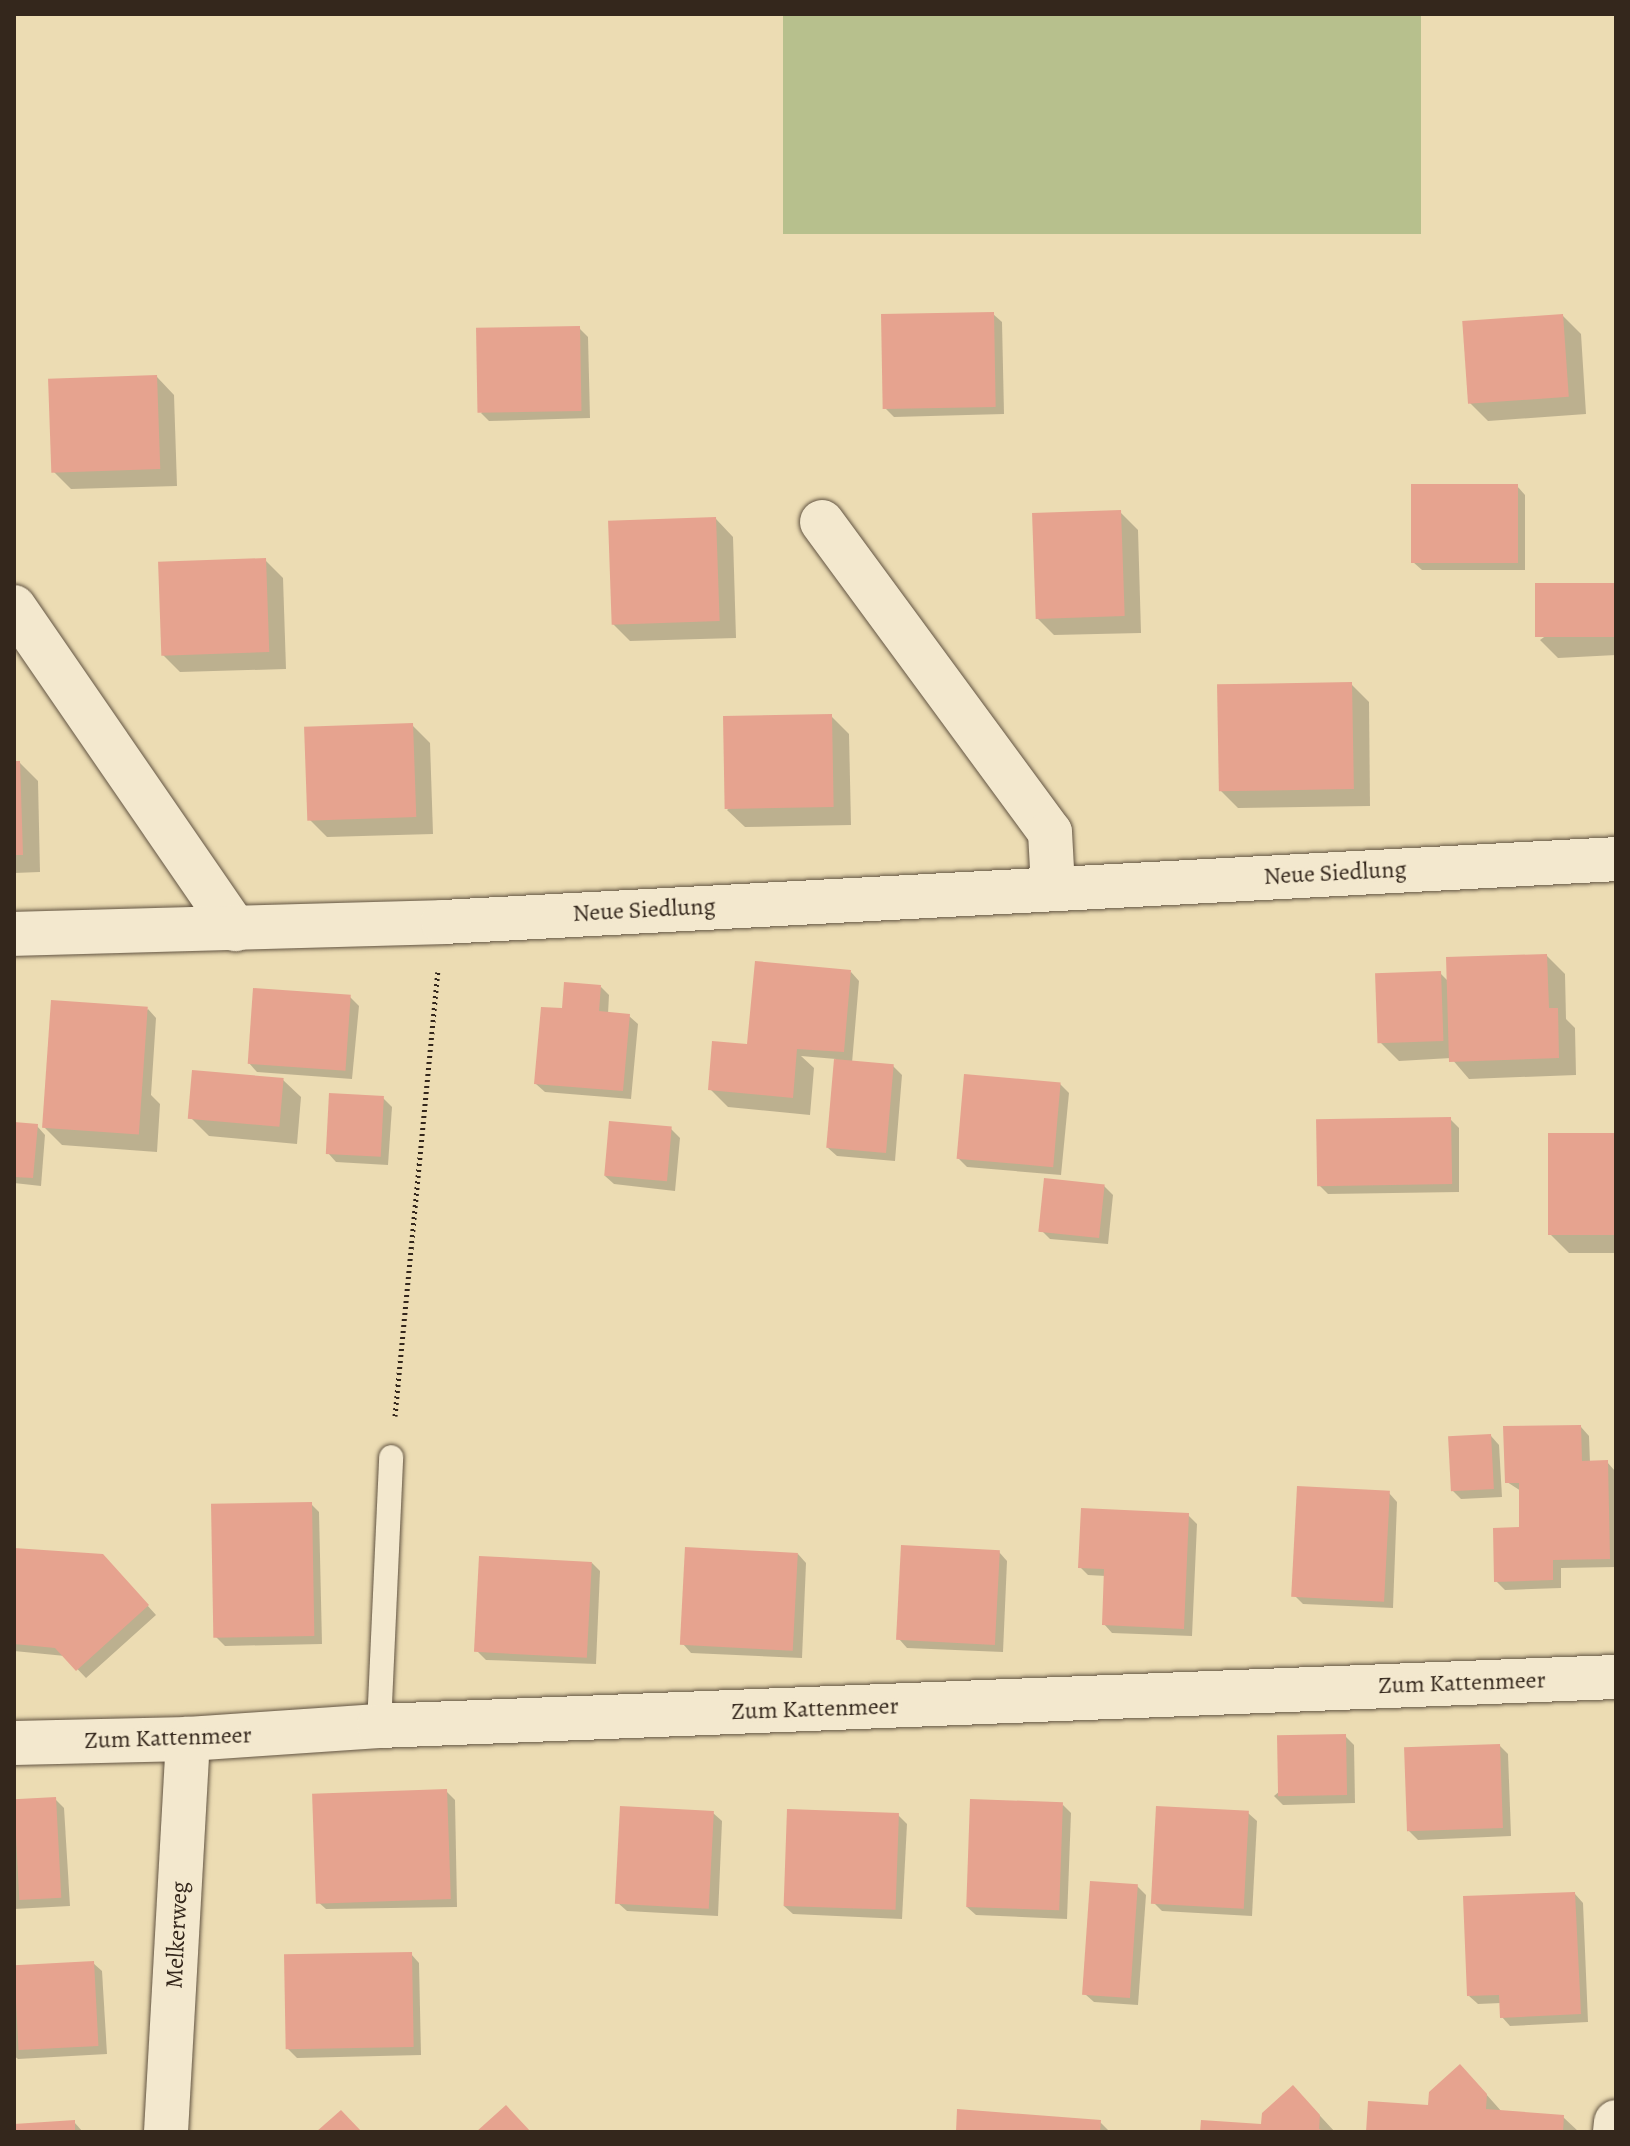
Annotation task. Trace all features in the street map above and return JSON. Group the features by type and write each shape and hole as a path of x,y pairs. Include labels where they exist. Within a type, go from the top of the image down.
{"street":[{"path":"822,522 1050,832 1053,887"},
{"path":"14,607 235,929"},
{"name":"Neue Siedlung","path":"14,934 443,922 1616,859"},
{"name":"Zum Kattenmeer","path":"14,1743 188,1739 379,1726 1616,1677"},
{"name":"Melkerweg","path":"166,2132 188,1739"},
{"path":"1615,2132 1616,2122"}],"lane":[{"path":"379,1726 391,1457"}],"path":[{"path":"391,1457 443,922"}],"green space":[{"path":"783,14 1421,14 1421,234 783,234"}],"building":[{"path":"994,312 996,407 883,409 881,314"},
{"path":"1563,314 1569,397 1468,404 1462,321"},
{"path":"580,326 581,411 477,413 476,328"},
{"path":"157,375 160,469 51,473 48,379"},
{"path":"1411,484 1518,484 1518,563 1411,563"},
{"path":"1121,510 1125,616 1036,619 1032,513"},
{"path":"716,517 720,621 612,625 608,521"},
{"path":"266,558 269,652 161,656 158,562"},
{"path":"1535,583 1616,583 1616,637 1535,637"},
{"path":"1352,682 1354,789 1219,791 1217,684"},
{"path":"832,714 834,807 725,809 723,716"},
{"path":"413,723 416,817 307,821 304,727"},
{"path":"14,761 20,761 23,855 14,855"},
{"path":"1547,954 1549,1008 1558,1008 1559,1058 1449,1062 1446,957"},
{"path":"755,961 851,970 844,1052 797,1049 793,1098 708,1090 712,1041 747,1044"},
{"path":"1441,971 1443,1041 1377,1043 1375,973"},
{"path":"564,982 601,985 599,1011 630,1014 623,1091 534,1084 541,1007 562,1008"},
{"path":"253,988 351,995 345,1071 248,1064"},
{"path":"51,1000 148,1007 139,1134 42,1128"},
{"path":"834,1059 894,1064 886,1153 826,1148"},
{"path":"192,1070 284,1078 279,1127 188,1119"},
{"path":"964,1074 1061,1082 1053,1167 957,1159"},
{"path":"329,1093 384,1096 381,1157 326,1154"},
{"path":"1451,1117 1452,1184 1317,1186 1316,1119"},
{"path":"609,1121 672,1126 667,1181 604,1176"},
{"path":"14,1122 38,1124 33,1178 14,1177"},
{"path":"1548,1133 1616,1133 1616,1235 1548,1235"},
{"path":"1044,1178 1105,1184 1099,1238 1038,1232"},
{"path":"1581,1425 1582,1461 1608,1460 1610,1559 1553,1560 1553,1580 1494,1582 1493,1528 1519,1527 1519,1483 1505,1483 1503,1426"},
{"path":"1491,1434 1494,1489 1451,1491 1448,1436"},
{"path":"1297,1486 1390,1491 1384,1602 1291,1597"},
{"path":"312,1502 314,1636 213,1638 211,1504"},
{"path":"1081,1508 1189,1513 1184,1629 1102,1625 1104,1569 1078,1568"},
{"path":"901,1545 1000,1550 995,1645 896,1640"},
{"path":"685,1547 798,1553 793,1651 680,1645"},
{"path":"14,1548 103,1554 149,1605 76,1671 55,1648 14,1644"},
{"path":"479,1556 592,1562 587,1658 474,1652"},
{"path":"1346,1734 1347,1795 1278,1796 1277,1735"},
{"path":"1500,1744 1503,1828 1407,1831 1404,1747"},
{"path":"447,1789 451,1899 316,1904 312,1794"},
{"path":"56,1797 61,1898 19,1900 14,1799"},
{"path":"970,1799 1063,1802 1059,1910 966,1907"},
{"path":"620,1806 714,1811 709,1909 615,1904"},
{"path":"1156,1806 1249,1811 1244,1909 1151,1904"},
{"path":"787,1809 899,1813 896,1910 784,1906"},
{"path":"1090,1881 1138,1884 1130,1998 1082,1995"},
{"path":"1575,1892 1581,2014 1500,2018 1499,1995 1467,1996 1463,1896"},
{"path":"412,1952 414,2047 286,2049 284,1954"},
{"path":"94,1961 98,2046 19,2050 14,1965"},
{"path":"1460,2064 1487,2094 1486,2109 1564,2115 1563,2132 1366,2132 1368,2101 1428,2105 1429,2092"},
{"path":"1293,2085 1320,2115 1319,2129 1327,2132 1200,2132 1201,2120 1261,2124 1262,2113"},
{"path":"506,2105 531,2132 476,2132"},
{"path":"957,2109 1101,2120 1100,2132 956,2132"},
{"path":"341,2110 362,2132 316,2132"},
{"path":"75,2120 75,2132 14,2132 14,2124"}]}
